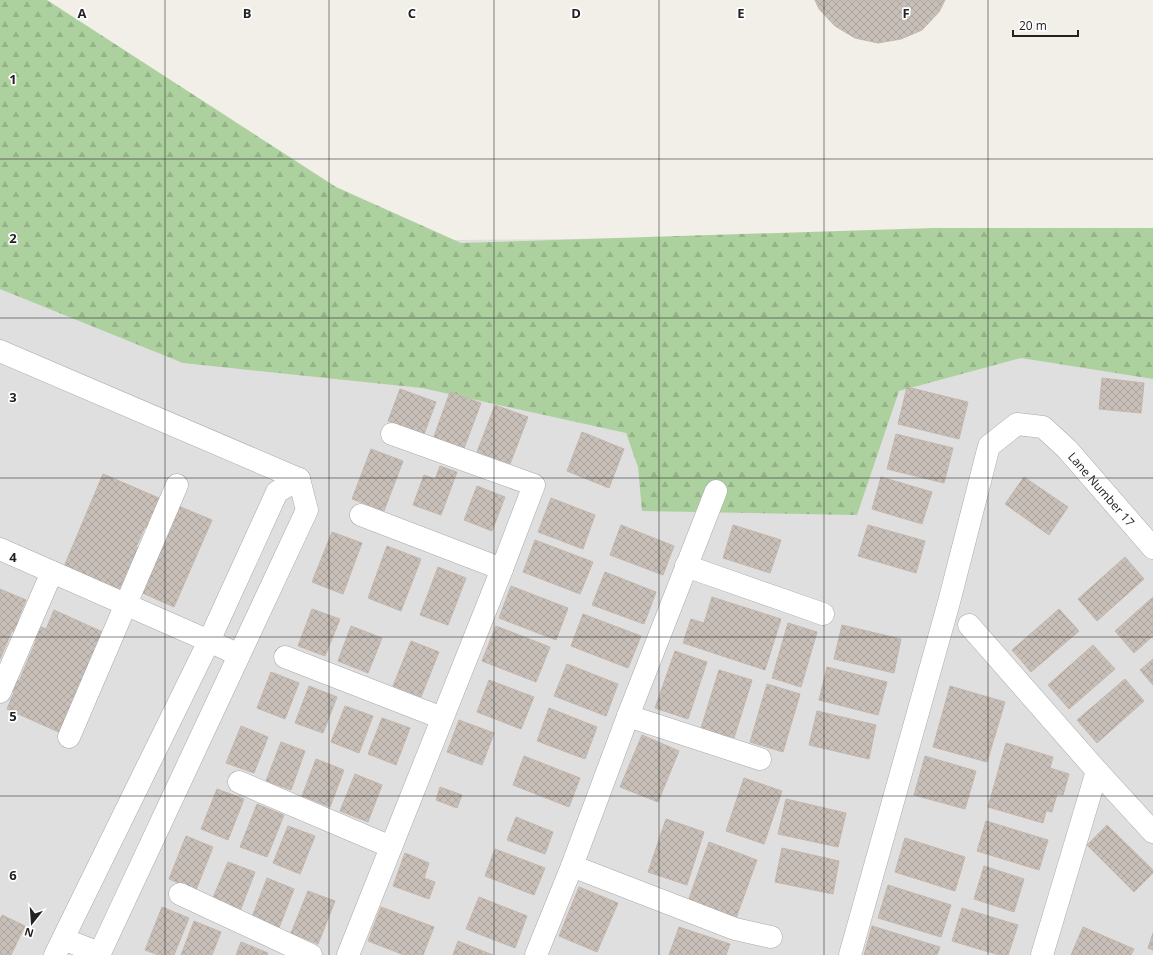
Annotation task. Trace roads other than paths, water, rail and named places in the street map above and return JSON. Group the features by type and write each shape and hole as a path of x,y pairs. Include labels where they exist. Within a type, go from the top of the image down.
{"street":[{"path":"0,351 299,480"},
{"name":"Lane Number 17","path":"850,955 949,602 989,446 1017,424 1043,427 1068,449 1153,548"},
{"path":"348,955 502,570 534,485 392,434"},
{"path":"299,480 307,510 99,954 59,947 209,641 277,492 299,480"},
{"path":"69,737 177,485"},
{"path":"536,955 572,866 628,716 716,491"},
{"path":"361,515 502,570"},
{"path":"0,549 239,655"},
{"path":"686,566 823,614"},
{"path":"0,692 52,572"},
{"path":"969,625 1097,771 1153,832"},
{"path":"285,657 442,718"},
{"path":"628,716 760,759"},
{"path":"1042,955 1097,771"},
{"path":"239,782 391,847"},
{"path":"572,866 735,929 771,937"},
{"path":"180,894 311,955"}]}
